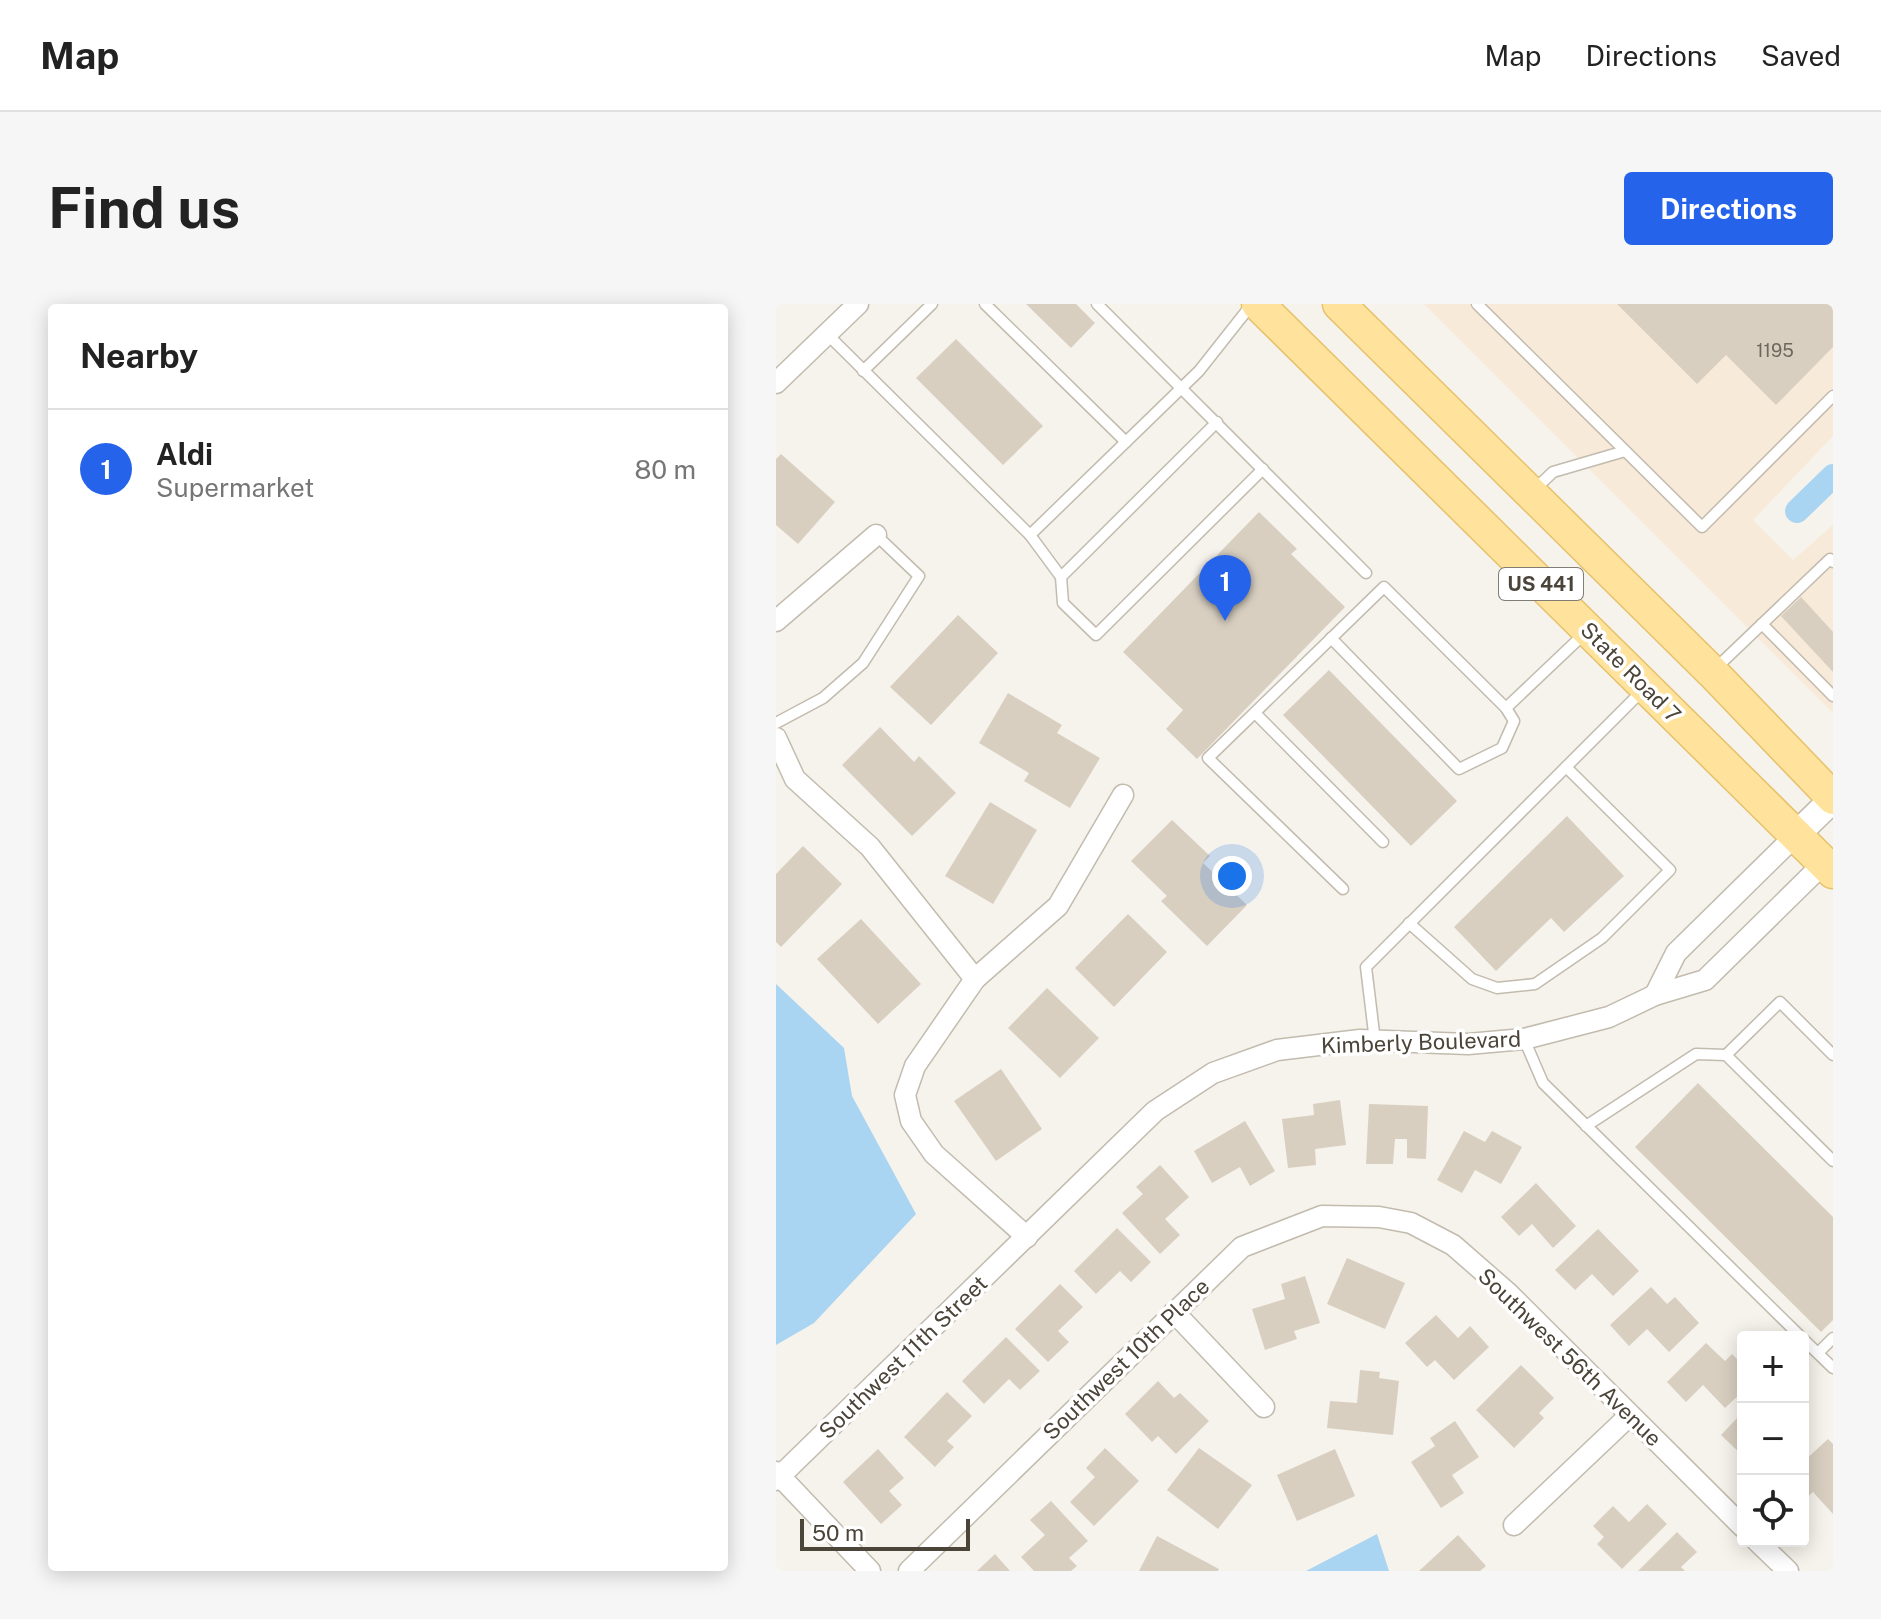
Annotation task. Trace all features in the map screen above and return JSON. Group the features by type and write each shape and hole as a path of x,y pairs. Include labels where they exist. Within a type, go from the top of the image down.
{"main road":[{"name":"State Road 7","path":"1258,304 1796,835 1830,863"},
{"name":"US 441","path":"1339,304 1712,672 1833,798"}],"street":[{"path":"776,383 858,304"},
{"path":"776,621 876,535"},
{"path":"776,738 795,779 870,847 975,979"},
{"path":"1027,1237 934,1154 911,1121 905,1095 915,1066 975,979 1058,906 1123,795"},
{"path":"1655,995 1676,953 1833,798"},
{"name":"Kimberly Boulevard","path":"1277,1050 1375,1041 1468,1044 1524,1039 1609,1017 1655,995 1705,980 1830,863"},
{"name":"Southwest 11th Street","path":"777,1476 1155,1111 1213,1073 1277,1050"},
{"name":"Southwest 10th Place","path":"909,1571 1242,1247 1322,1216 1379,1217"},
{"name":"Southwest 56th Avenue","path":"1379,1217 1411,1223 1453,1245 1508,1293 1737,1521"},
{"path":"1174,1312 1264,1407"},
{"path":"1514,1525 1629,1416"},
{"path":"777,1476 870,1571"},
{"path":"1763,1547 1788,1571"}],"lane":[{"path":"863,371 932,304"},
{"path":"985,304 1126,442"},
{"path":"1097,304 1366,573"},
{"path":"1030,535 1182,387 1252,304"},
{"path":"1477,304 1702,527 1833,396"},
{"path":"827,334 1030,535 1061,577 1063,603 1096,635 1263,469"},
{"path":"1061,577 1217,422"},
{"path":"1531,493 1553,472 1625,451"},
{"path":"776,723 823,698 863,663 919,576 876,535"},
{"path":"1712,672 1830,559 1833,562"},
{"path":"1331,638 1459,769 1502,748 1514,721 1506,708 1384,587 1331,638 1255,713 1208,758 1343,889"},
{"path":"1762,624 1833,696"},
{"path":"1506,708 1588,630"},
{"path":"1375,1041 1366,967 1646,687"},
{"path":"1255,713 1383,842"},
{"path":"1409,923 1472,979 1497,988 1535,984 1611,929 1670,870 1566,767"},
{"path":"1726,1055 1780,1002 1833,1055"},
{"path":"1524,1039 1543,1083 1795,1331"},
{"path":"1586,1126 1696,1054 1726,1055 1833,1161"},
{"path":"1818,1353 1833,1338"},
{"path":"1809,1345 1833,1368"}],"shaded area":[{"path":"1424,304 1833,304 1833,436 1753,520 1793,560 1833,525 1833,713"}],"water":[{"path":"776,984 844,1048 852,1096 916,1214 814,1323 776,1345"},
{"path":"1377,1534 1389,1571 1306,1571"}],"building":[{"path":"1026,304 1076,304 1095,323 1071,348"},
{"path":"1617,304 1833,304 1833,347 1776,405 1726,355 1697,384"},
{"path":"956,339 1043,426 1003,465 916,378"},
{"path":"781,454 835,502 798,544 776,525 776,459"},
{"path":"1259,512 1297,549 1291,554 1345,607 1197,759 1166,729 1183,710 1123,652"},
{"path":"1801,597 1833,632 1833,672 1781,616"},
{"path":"958,615 998,653 931,725 890,687"},
{"path":"1329,670 1457,801 1411,846 1283,715"},
{"path":"1008,693 1062,725 1057,733 1100,758 1070,808 1024,781 1029,773 979,743"},
{"path":"880,727 914,762 919,756 956,793 912,836 842,765"},
{"path":"990,802 1037,830 993,904 945,876"},
{"path":"1567,816 1624,876 1564,932 1551,918 1496,971 1454,927"},
{"path":"1172,820 1210,856 1203,863 1247,905 1207,946 1161,901 1167,896 1131,861"},
{"path":"803,846 842,884 781,947 776,942 776,874"},
{"path":"1128,914 1167,952 1114,1007 1075,968"},
{"path":"861,919 921,984 878,1024 817,959"},
{"path":"1047,988 1099,1038 1060,1078 1008,1028"},
{"path":"1001,1069 1042,1129 996,1161 954,1101"},
{"path":"1698,1083 1833,1217 1833,1320 1821,1332 1635,1147"},
{"path":"1340,1100 1346,1145 1315,1149 1316,1165 1288,1168 1282,1119 1314,1115 1313,1104"},
{"path":"1369,1104 1428,1106 1426,1159 1407,1158 1407,1139 1395,1139 1393,1164 1366,1164"},
{"path":"1245,1121 1275,1171 1250,1186 1240,1167 1212,1183 1194,1151"},
{"path":"1464,1131 1485,1142 1492,1131 1522,1147 1501,1184 1475,1170 1462,1193 1437,1180"},
{"path":"1160,1165 1189,1197 1165,1219 1180,1235 1160,1254 1122,1213 1143,1194 1136,1187"},
{"path":"1536,1183 1576,1226 1553,1248 1532,1224 1519,1236 1501,1217"},
{"path":"1117,1228 1151,1262 1131,1282 1120,1271 1096,1294 1074,1271"},
{"path":"1598,1229 1639,1271 1613,1296 1592,1274 1575,1290 1555,1270"},
{"path":"1347,1258 1405,1283 1385,1329 1327,1304"},
{"path":"1305,1276 1320,1323 1294,1331 1297,1339 1265,1350 1252,1309 1285,1299 1281,1284"},
{"path":"1060,1284 1083,1307 1058,1331 1069,1342 1048,1362 1015,1329"},
{"path":"1651,1287 1667,1304 1675,1297 1699,1323 1669,1352 1647,1329 1629,1346 1610,1325"},
{"path":"1436,1315 1458,1338 1470,1326 1489,1347 1454,1380 1435,1360 1427,1367 1405,1343"},
{"path":"1006,1337 1040,1371 1020,1390 1009,1379 984,1404 962,1381"},
{"path":"1706,1343 1725,1361 1732,1354 1737,1359 1737,1397 1725,1408 1703,1385 1686,1402 1667,1382"},
{"path":"1521,1365 1554,1398 1539,1413 1544,1418 1514,1448 1476,1410"},
{"path":"1360,1370 1380,1372 1379,1378 1399,1381 1393,1435 1327,1428 1330,1401 1357,1403"},
{"path":"1158,1381 1174,1398 1180,1393 1209,1421 1176,1454 1158,1436 1152,1442 1125,1414"},
{"path":"947,1392 972,1416 947,1441 954,1447 935,1467 904,1437"},
{"path":"1737,1418 1737,1450 1721,1435"},
{"path":"1455,1421 1479,1457 1452,1475 1464,1493 1441,1508 1411,1462 1435,1446 1430,1438"},
{"path":"1828,1439 1833,1444 1833,1514 1813,1492 1809,1496 1809,1456"},
{"path":"1105,1448 1139,1481 1094,1526 1070,1502 1095,1477 1086,1468"},
{"path":"1199,1448 1252,1485 1218,1529 1167,1490"},
{"path":"878,1449 904,1478 889,1491 902,1505 881,1524 843,1482"},
{"path":"1335,1449 1355,1496 1297,1521 1277,1475"},
{"path":"1051,1501 1088,1541 1069,1558 1077,1566 1071,1571 1034,1571 1021,1557 1045,1535 1030,1520"},
{"path":"1647,1504 1667,1524 1622,1569 1597,1544 1604,1537 1593,1526 1613,1506 1629,1522"},
{"path":"1677,1532 1697,1552 1681,1567 1685,1571 1638,1571"},
{"path":"1458,1535 1486,1566 1480,1571 1419,1571"},
{"path":"1157,1536 1219,1569 1218,1571 1139,1571"},
{"path":"995,1554 1010,1571 977,1571"}],"waterway":[{"path":"1797,511 1833,476"}],"place":[{"name":"Aldi","path":"1225,621"}]}
